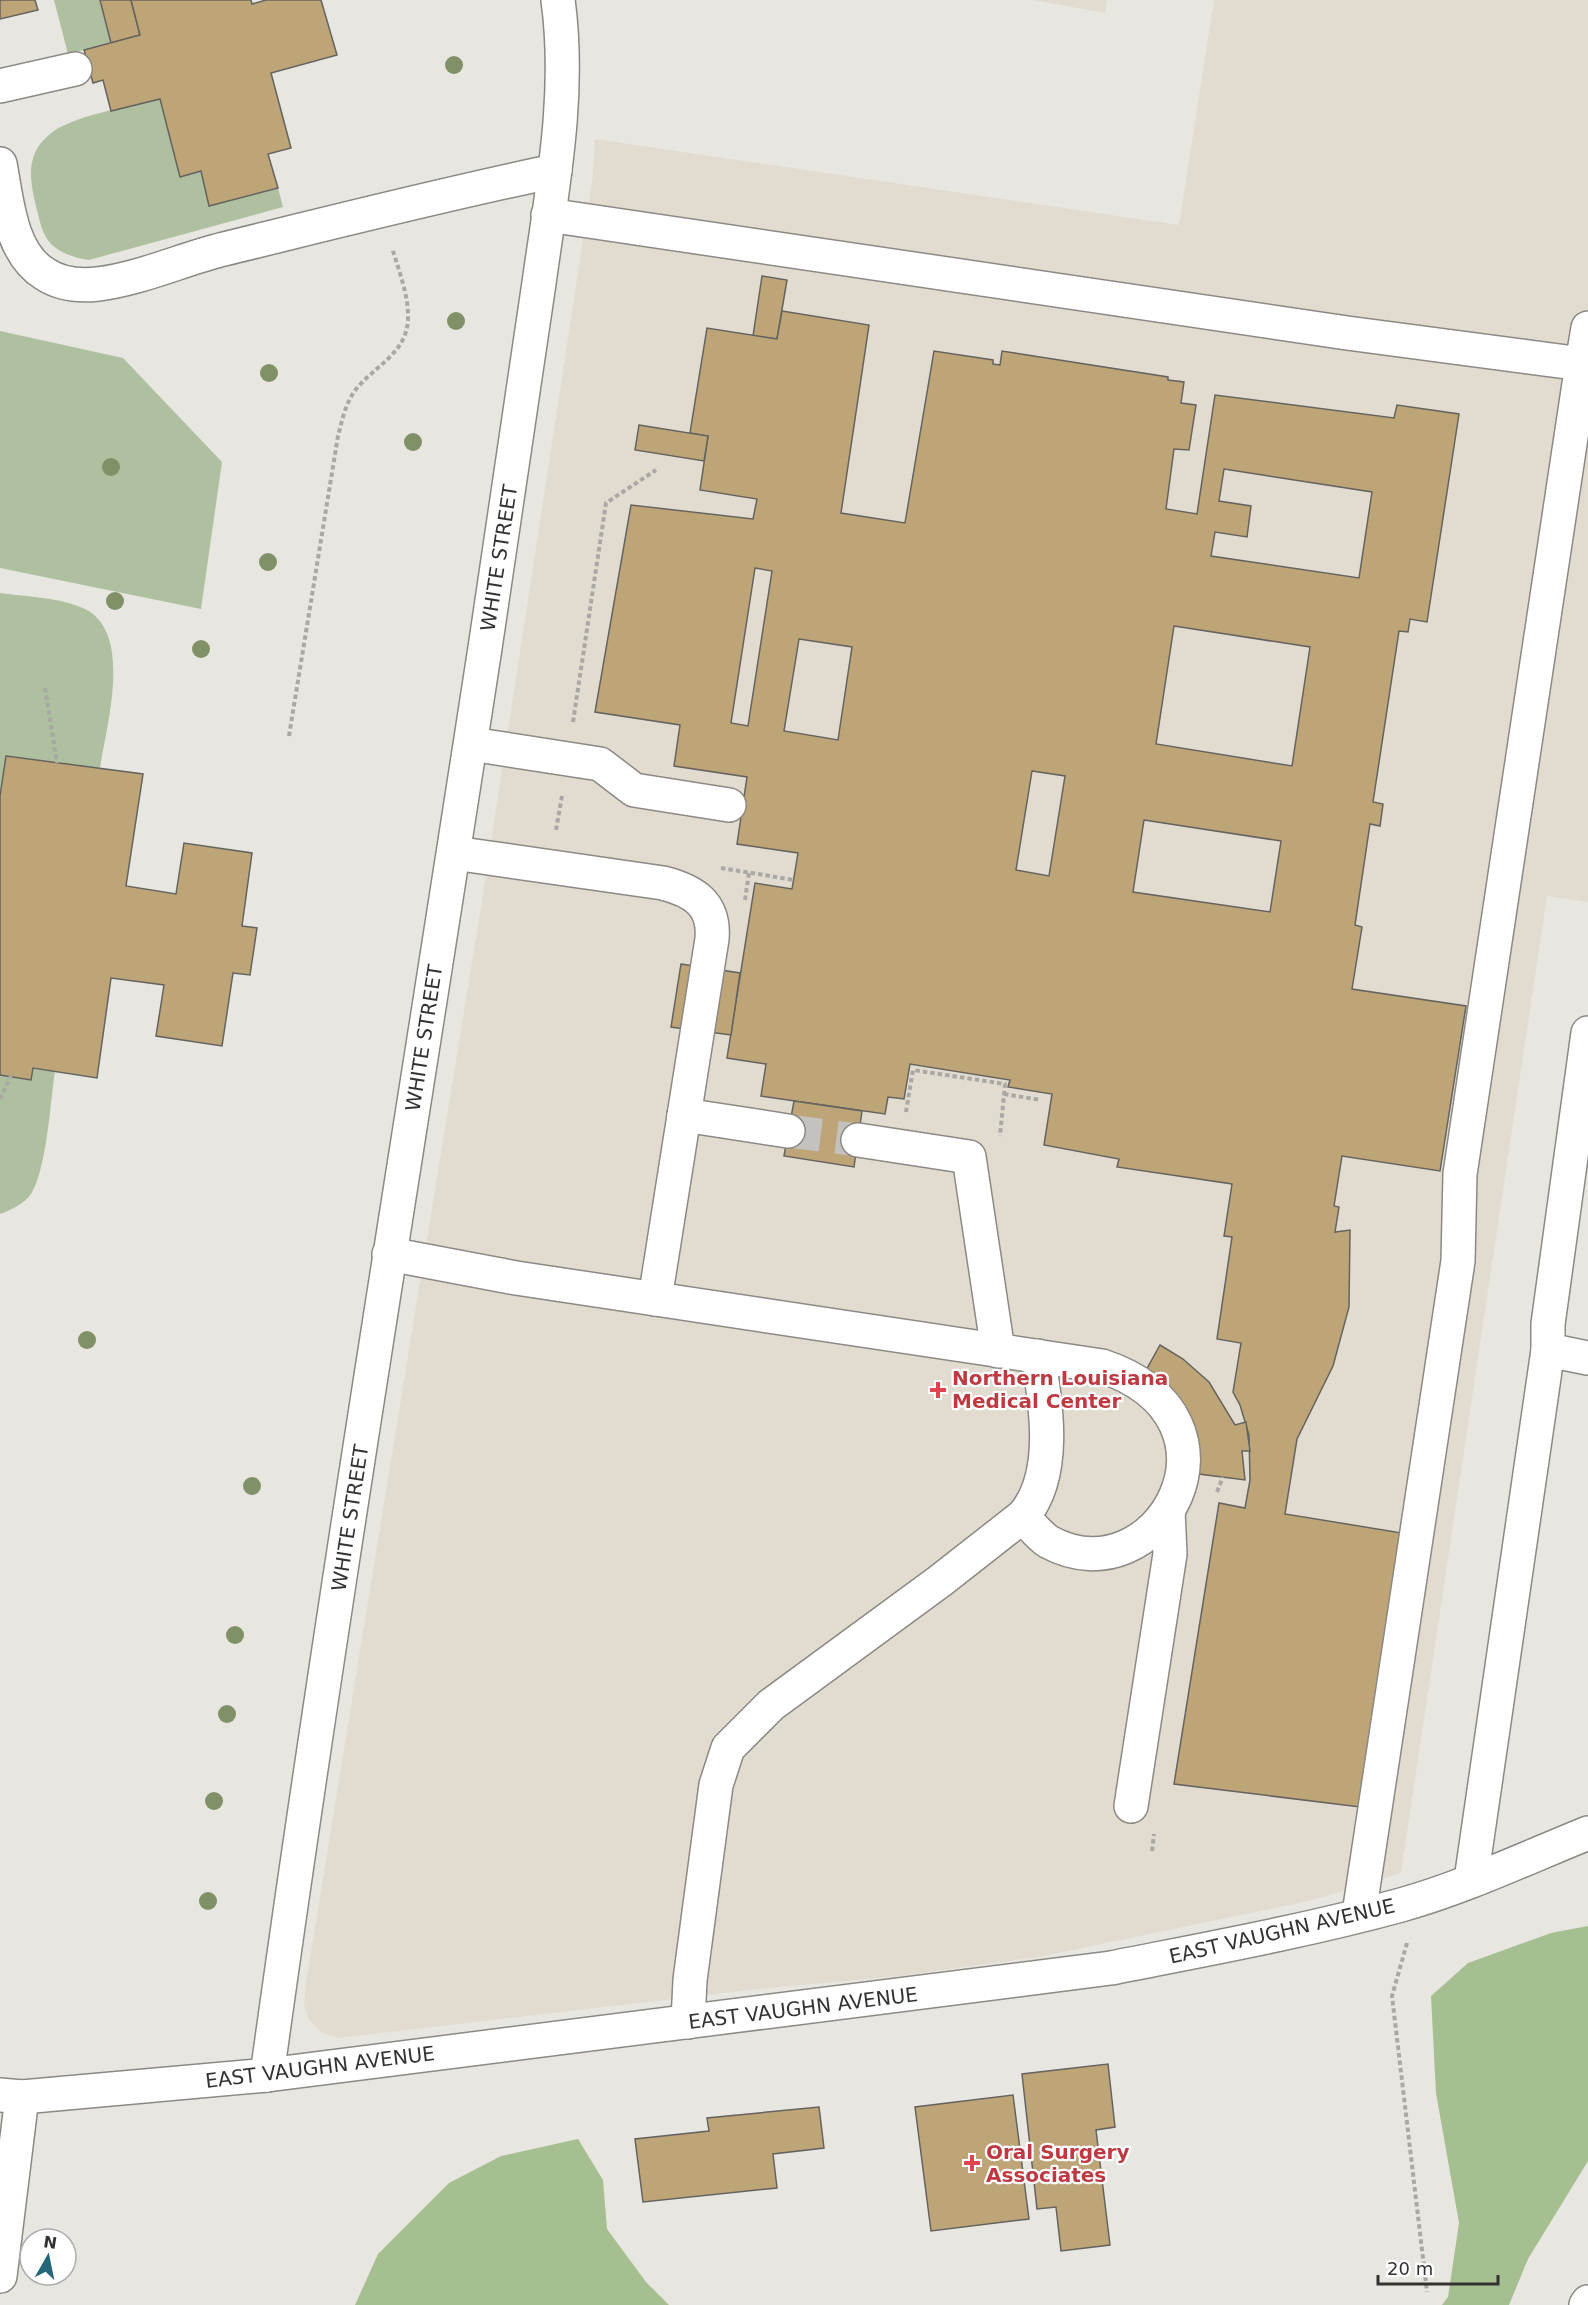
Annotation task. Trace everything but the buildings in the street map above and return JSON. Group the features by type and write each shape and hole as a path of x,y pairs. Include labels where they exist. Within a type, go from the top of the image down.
{"street":[{"name":"WHITE STREET","path":"267,2075 389,1254 471,744 555,171 563,102 563,41 558,0"},
{"path":"0,86 75,69"},
{"path":"0,164 14,233 22,250 43,274 68,283 82,285 113,281 204,254 433,197 555,171"},
{"path":"548,215 1278,323 1582,364"},
{"path":"1359,1914 1458,1261 1460,1174 1588,328"},
{"path":"471,744 600,764 634,790 729,805"},
{"path":"454,853 663,883 680,887 696,897 709,910 713,924 712,939 655,1299"},
{"path":"1471,1880 1548,1350 1548,1324 1588,1033"},
{"path":"684,1115 788,1131"},
{"path":"858,1140 969,1157 998,1351"},
{"path":"389,1254 516,1278 1038,1356 1113,1370 1146,1388 1161,1401 1182,1437 1184,1454 1179,1490 1168,1511 1155,1528 1138,1541 1104,1552 1085,1552 1048,1541 1023,1516"},
{"path":"1548,1350 1588,1358"},
{"path":"688,2022 690,1980 716,1785 728,1748 771,1705 940,1581 1023,1516 1031,1507 1038,1491 1046,1446 1038,1356"},
{"path":"1131,1806 1170,1554 1168,1511"},
{"name":"EAST VAUGHN AVENUE","path":"11,2096 267,2075 1111,1968 1401,1905 1471,1880 1588,1833"},
{"path":"0,2276 11,2096"}],"path":[{"path":"289,736 339,436 347,405 361,384 396,351 406,331 407,302 392,248"},
{"path":"573,722 606,503 656,470"},
{"path":"45,688 57,763"},
{"path":"0,1099 11,1076"},
{"path":"1004,1094 1041,1100"},
{"path":"1409,1937 1392,1996 1426,2292"}],"shaded area":[{"path":"1033,0 1107,0 1105,13"},
{"name":"Northern Louisiana Medical Center","path":"1214,0 1588,0 1588,902 1547,896 1401,1873 1313,1900 1039,1957 899,1976 759,1989 338,2038 321,2032 309,2020 304,2006 306,1983 481,907 593,175 595,139 1179,225"}],"green space":[{"path":"54,0 100,0 111,43 68,54"},
{"path":"160,99 180,176 201,171 209,205 278,188 283,207 89,260 69,255 55,247 43,232 32,189 31,169 36,151 42,142 50,134 72,122 102,112"},
{"path":"0,331 123,358 222,462 201,609 0,568"},
{"path":"0,593 67,602 87,610 101,623 109,640 113,661 113,683 100,768 7,756 0,796"},
{"path":"33,1068 55,1071 41,1168 28,1198 0,1214 0,1075"},
{"path":"1588,1926 1588,2161 1528,2259 1509,2305 1442,2305 1448,2297 1459,2223 1436,2093 1431,1996 1468,1963 1551,1933"},
{"path":"578,2139 603,2180 607,2229 646,2282 669,2305 355,2305 378,2254 449,2183 501,2156"}],"tunnel":[{"path":"788,1131 858,1140"}],"place":[{"name":"Northern Louisiana Medical Center","path":"938,1390"},
{"name":"Oral Surgery Associates","path":"972,2163"}]}
